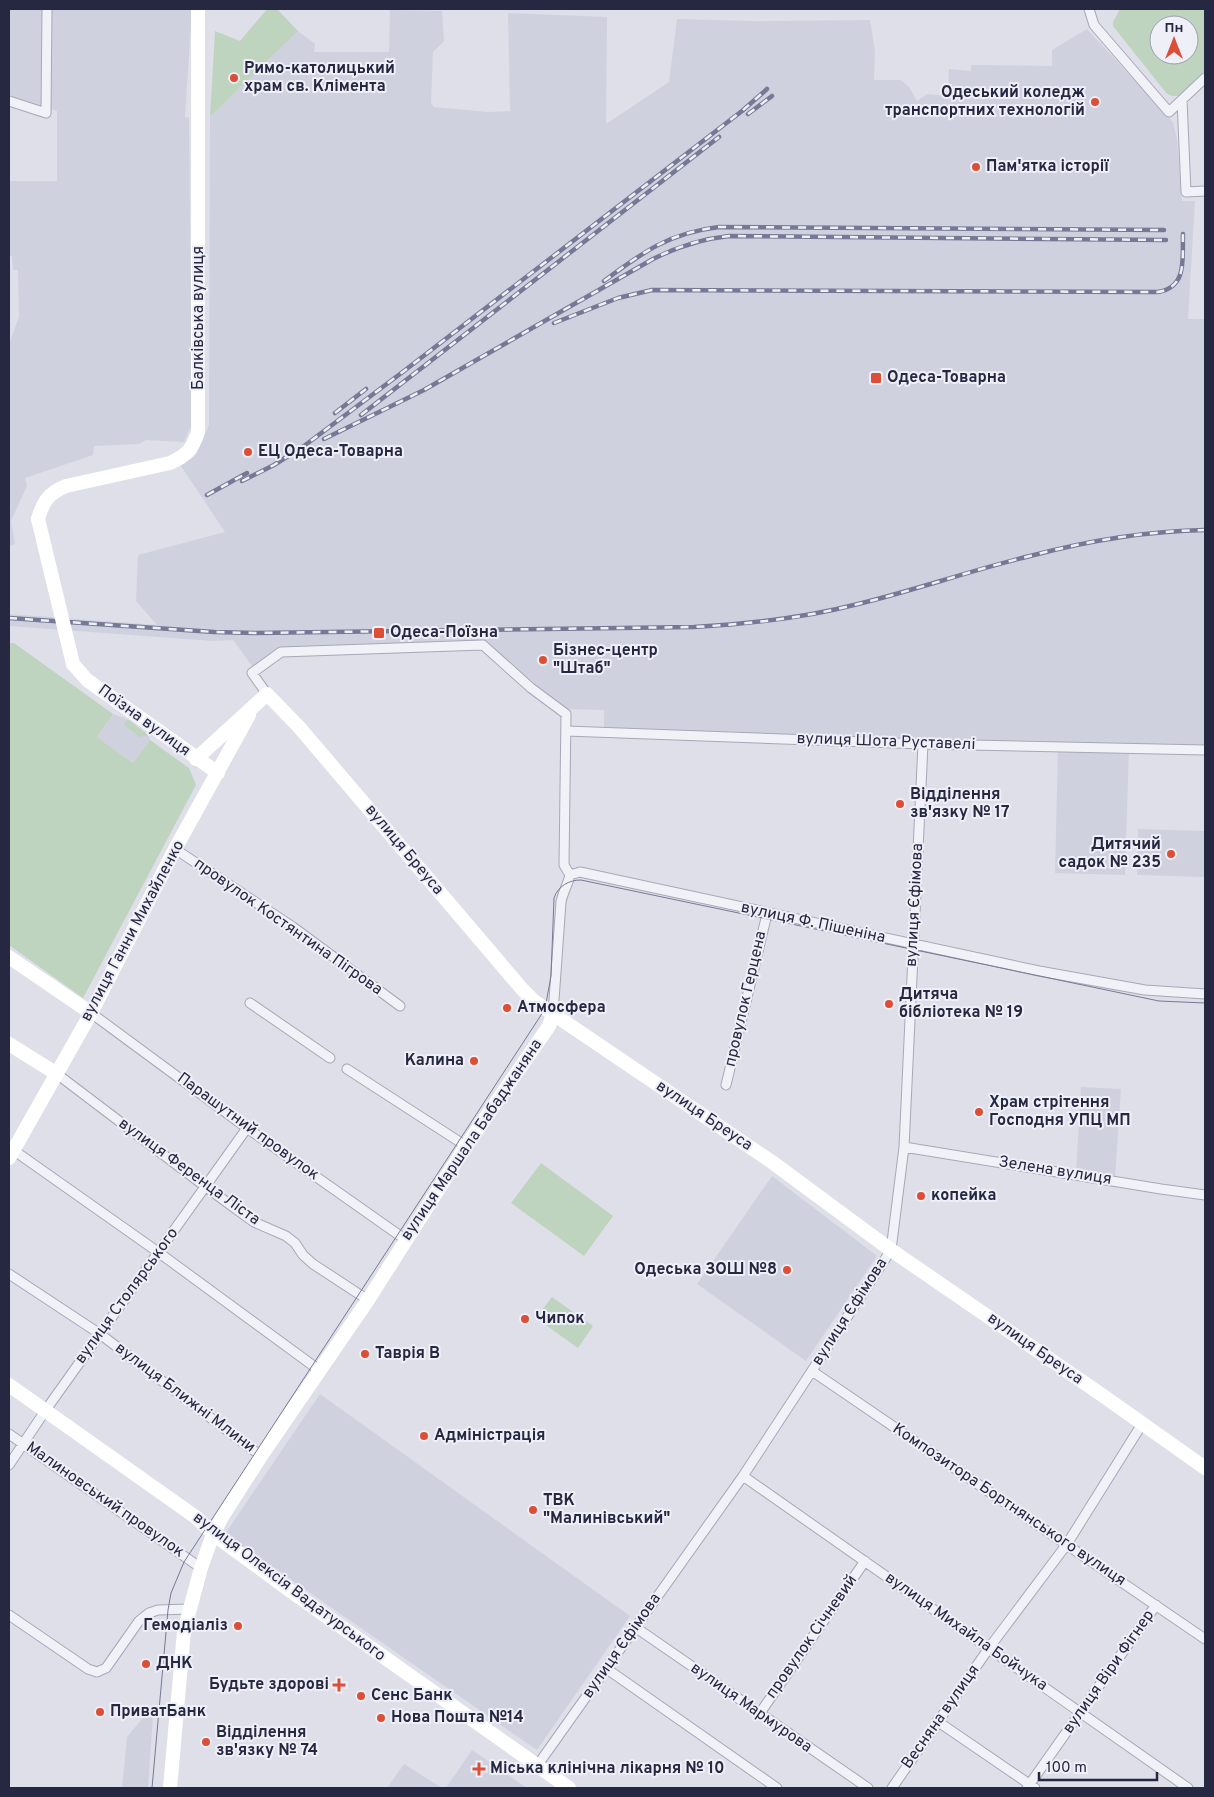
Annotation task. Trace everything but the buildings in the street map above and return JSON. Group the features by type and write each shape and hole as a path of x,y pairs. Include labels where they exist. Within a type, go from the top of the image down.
{"street":[{"path":"9,100 46,113 47,9"},
{"name":"Балківська вулиця","path":"74,664 38,519 42,507 54,491 66,486 170,463 183,456 193,446 198,432 198,9"},
{"path":"1089,9 1094,24 1169,112 1205,78"},
{"path":"1182,100 1186,192 1205,191"},
{"path":"266,694 252,673 280,652 484,645 531,688 566,714 564,865 570,875"},
{"name":"Поїзна вулиця","path":"74,664 87,680 218,773"},
{"name":"вулиця Ганни Михайленко","path":"196,759 266,694"},
{"name":"вулиця Бреуса","path":"266,694 299,727 522,990 545,1009 772,1162 891,1250 1205,1468"},
{"name":"вулиця Ганни Михайленко","path":"10,1152 91,1013 175,849 256,704"},
{"name":"вулиця Шота Руставелі","path":"566,731 923,744 1205,750"},
{"name":"вулиця Єфімова","path":"537,1766 743,1476 891,1250 904,1146 923,744"},
{"name":"провулок Костянтина Пігрова","path":"175,849 293,927 400,1006"},
{"name":"вулиця Ф. Пішеніна","path":"570,875 580,872 767,914 1039,971 1145,990 1205,994"},
{"name":"вулиця Маршала Бабаджаняна","path":"170,1788 184,1631 201,1568 213,1534 261,1456 368,1300 466,1146 549,1026 553,1014 563,892 570,875"},
{"name":"провулок Герцена","path":"726,1085 767,914"},
{"path":"9,957 91,1013"},
{"path":"250,1003 330,1058"},
{"name":"Парашутний провулок","path":"91,1013 248,1128 406,1240"},
{"name":"вулиця Ференца Ліста","path":"9,1044 57,1074 254,1222 286,1236 313,1264 368,1300"},
{"path":"347,1069 466,1146"},
{"name":"вулиця Столярського","path":"9,1465 45,1411 248,1128"},
{"name":"Зелена вулиця","path":"904,1146 1161,1189 1205,1194"},
{"path":"10,1152 158,1252 319,1370"},
{"name":"вулиця Ближні Млини","path":"9,1274 100,1334 261,1456"},
{"name":"Композитора Бортнянського вулиця","path":"812,1371 1205,1639"},
{"name":"вулиця Олексія Вадатурського","path":"9,1385 197,1518 213,1534 300,1598 569,1788"},
{"name":"Весняна вулиця","path":"892,1788 989,1648 1067,1544 1142,1424"},
{"name":"Малиновський провулок","path":"9,1434 201,1568"},
{"name":"вулиця Михайла Бойчука","path":"743,1476 1188,1788"},
{"name":"провулок Січневий","path":"760,1714 865,1561"},
{"name":"вулиця Віри Фігнер","path":"1031,1787 1156,1605"},
{"path":"9,1615 88,1669 97,1672 106,1668 139,1621 148,1613 158,1610 189,1609"},
{"name":"вулиця Мармурова","path":"635,1627 868,1788"},
{"path":"607,1669 777,1788"},
{"path":"937,1721 1031,1787"}],"shaded area":[{"path":"9,9 192,9 185,117 189,118 192,424 184,442 146,440 139,444 94,446 93,455 25,478 27,486 11,521 15,544 9,546 9,344 19,317 18,270 13,270 12,256 9,256 9,181 57,181 57,111 9,96"},
{"path":"390,10 442,11 444,41 433,52 431,103 434,107 488,112 510,111 508,13 607,17 606,124 669,82 677,19 753,21 870,20 875,51 874,80 901,80 909,87 917,101 927,94 948,96 949,69 971,71 971,65 1052,66 1052,50 1087,29 1173,122 1177,139 1182,201 1195,201 1188,319 1205,319 1205,746 604,732 604,710 563,709 486,643 279,649 252,666 233,640 213,641 9,626 9,614 157,625 136,601 138,555 225,532 181,466 196,455 209,425 210,117 298,31 315,44 314,52 389,52"},
{"path":"113,714 129,720 148,735 150,740 133,763 97,737"},
{"path":"1058,748 1129,749 1125,875 1055,873"},
{"name":"Дитячий садок № 235","path":"1138,829 1205,831 1205,877 1137,875"},
{"path":"1081,1087 1121,1089 1115,1178 1076,1173"},
{"name":"Одеська ЗОШ №8","path":"772,1176 877,1256 806,1361 697,1284"},
{"path":"320,1394 630,1616 537,1750 225,1534"},
{"path":"148,1712 153,1715 148,1788 122,1788 127,1737"},
{"name":"Міська клінічна лікарня № 10","path":"472,1750 527,1788 446,1788"},
{"path":"404,1764 442,1788 387,1788"}],"green space":[{"path":"267,9 277,9 298,31 210,117 215,31 240,41"},
{"path":"1120,9 1205,9 1205,75 1180,96 1167,94 1113,26 1113,22"},
{"path":"9,643 14,643 113,714 97,737 133,763 150,740 189,768 196,785 83,998 9,945"},
{"path":"129,720 148,735 140,737 124,725"},
{"path":"541,1163 613,1216 584,1256 511,1203"},
{"path":"552,1297 593,1326 578,1348 536,1318"}],"tram line":[{"path":"152,1788 168,1610 171,1593 184,1562 545,1009 551,976 554,898 564,884 581,880 1159,1001 1205,1003"}],"railway":[{"path":"242,481 274,465 304,446 742,111 767,89"},
{"path":"748,114 772,96"},
{"path":"361,415 719,137"},
{"path":"604,281 657,245 685,234 719,227 1164,230"},
{"path":"554,323 618,298 652,290 1158,292 1168,289 1179,278 1183,262 1183,234"},
{"path":"324,439 424,390 653,259 699,241 729,236 1166,240"},
{"path":"335,413 366,389"},
{"path":"207,495 247,473"},
{"path":"9,618 255,633 715,626 776,620 838,609 1008,562 1095,541 1161,532 1205,530"}],"place":[{"name":"Римо-католицький храм св. Клімента","path":"234,78"},
{"name":"Одеський коледж транспортних технологій","path":"1095,102"},
{"name":"Пам'ятка історії","path":"976,167"},
{"name":"Одеса-Товарна","path":"876,378"},
{"name":"ЕЦ Одеса-Товарна","path":"248,452"},
{"name":"Одеса-Поїзна","path":"379,633"},
{"name":"Бізнес-центр \"Штаб\"","path":"543,660"},
{"name":"Відділення зв'язку № 17","path":"900,804"},
{"name":"Дитячий садок № 235","path":"1171,854"},
{"name":"Дитяча бібліотека № 19","path":"889,1004"},
{"name":"Атмосфера","path":"507,1008"},
{"name":"Калина","path":"474,1061"},
{"name":"Храм стрітення Господня УПЦ МП","path":"979,1112"},
{"name":"копейка","path":"921,1196"},
{"name":"Одеська ЗОШ №8","path":"787,1270"},
{"name":"Чипок","path":"525,1319"},
{"name":"Таврія В","path":"365,1354"},
{"name":"Адміністрація","path":"424,1436"},
{"name":"ТВК \"Малинівський\"","path":"533,1510"},
{"name":"Гемодіаліз","path":"238,1626"},
{"name":"ДНК","path":"146,1664"},
{"name":"Будьте здорові","path":"339,1685"},
{"name":"Сенс Банк","path":"361,1696"},
{"name":"ПриватБанк","path":"100,1712"},
{"name":"Нова Пошта №14","path":"381,1718"},
{"name":"Відділення зв'язку № 74","path":"206,1742"},
{"name":"Міська клінічна лікарня № 10","path":"479,1769"}]}
